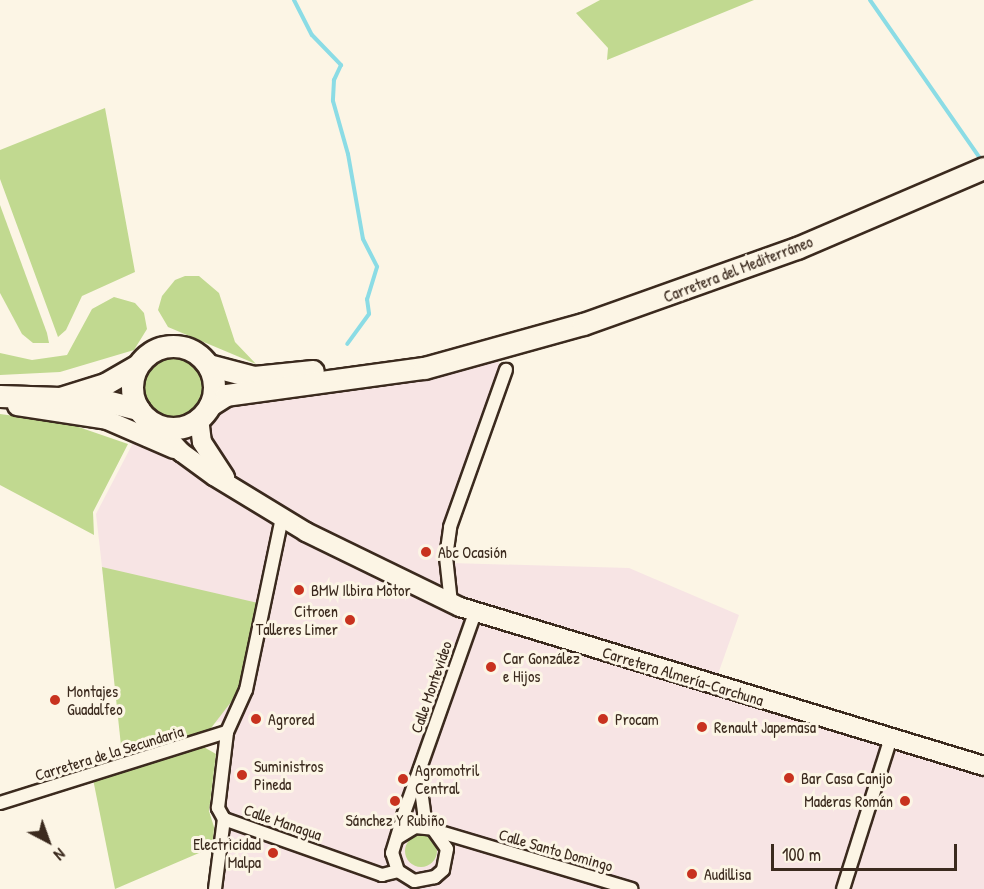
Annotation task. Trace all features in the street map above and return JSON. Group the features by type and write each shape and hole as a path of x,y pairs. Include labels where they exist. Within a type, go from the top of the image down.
{"highway":[{"name":"Carretera del Mediterráneo","path":"205,412 226,395 424,368 670,296 797,248 975,172"},
{"path":"0,396 102,400 178,428 205,412 214,392 208,365 200,356 177,346 154,351 138,365 105,384 60,398"},
{"name":"Carretera del Mediterráneo","path":"208,365 254,377 484,350"},
{"path":"138,365 132,387 146,416"}],"main road":[{"path":"0,405 107,420 181,452"},
{"path":"205,412 206,450 230,483"},
{"path":"146,416 181,452"},
{"name":"Carretera Almería-Carchuna","path":"181,452 326,543 475,613 984,766"}],"street":[{"path":"451,603 446,557 450,527 507,370"},
{"path":"224,819 218,808 227,732 246,690 282,517"},
{"name":"Calle Montevideo","path":"397,838 475,613"},
{"name":"Carretera de la Secundaria","path":"0,803 227,732"},
{"path":"843,889 891,738"},
{"name":"Calle Montevideo","path":"419,773 429,828"},
{"name":"Calle Managua","path":"215,889 224,819 382,874 398,871"},
{"path":"415,827 429,828 447,849 447,861 435,877 414,881 398,871 392,853 397,838 415,827"},
{"name":"Calle Santo Domingo","path":"429,828 632,889"},
{"path":"447,849 471,842"}],"shaded area":[{"path":"498,358 503,391 454,526 451,563 629,568 739,615 712,691 984,776 984,889 216,889 226,833 221,721 123,752 96,514 134,441 213,405"}],"green space":[{"path":"600,0 754,0 607,60 608,48 576,13"},
{"path":"105,108 135,272 82,296 66,330 58,337 0,179 0,150"},
{"path":"0,205 49,343 33,343 22,334 0,293"},
{"path":"185,276 199,276 219,293 235,342 256,364 168,327 158,310 162,296 175,280"},
{"path":"114,297 135,303 144,313 147,329 134,350 60,372 0,375 0,353 32,360 67,355 92,309"},
{"path":"174,356 186,358 196,365 203,375 205,387 203,399 196,409 186,416 174,418 162,416 152,409 145,399 143,387 145,375 152,365 162,358"},
{"path":"0,414 67,423 128,444 93,512 94,535 0,485"},
{"path":"102,567 258,603 238,693 208,732 128,758 122,755"},
{"path":"202,746 216,754 209,811 214,827 213,847 115,889 93,779"},
{"path":"421,835 433,839 437,851 433,863 421,867 409,863 405,851 409,839"}],"waterway":[{"path":"294,0 312,35 341,65 334,80 333,101 348,154 363,239 377,267 367,299 369,314 347,344"},
{"path":"870,0 982,161"}],"place":[{"name":"Abc Ocasión","path":"426,552"},
{"name":"BMW Ilbira Motor","path":"299,590"},
{"name":"Citroen Talleres Limer","path":"350,620"},
{"name":"Car González e Hijos","path":"491,667"},
{"name":"Montajes Guadalfeo","path":"55,700"},
{"name":"Agrored","path":"256,719"},
{"name":"Procam","path":"603,719"},
{"name":"Renault Japemasa","path":"702,727"},
{"name":"Suministros Pineda","path":"242,775"},
{"name":"Bar Casa Canijo","path":"789,778"},
{"name":"Agromotril Central","path":"403,779"},
{"name":"Sánchez Y Rubiño","path":"395,801"},
{"name":"Maderas Román","path":"905,801"},
{"name":"Electricidad Malpa","path":"273,853"},
{"name":"Audillisa","path":"692,874"}]}
